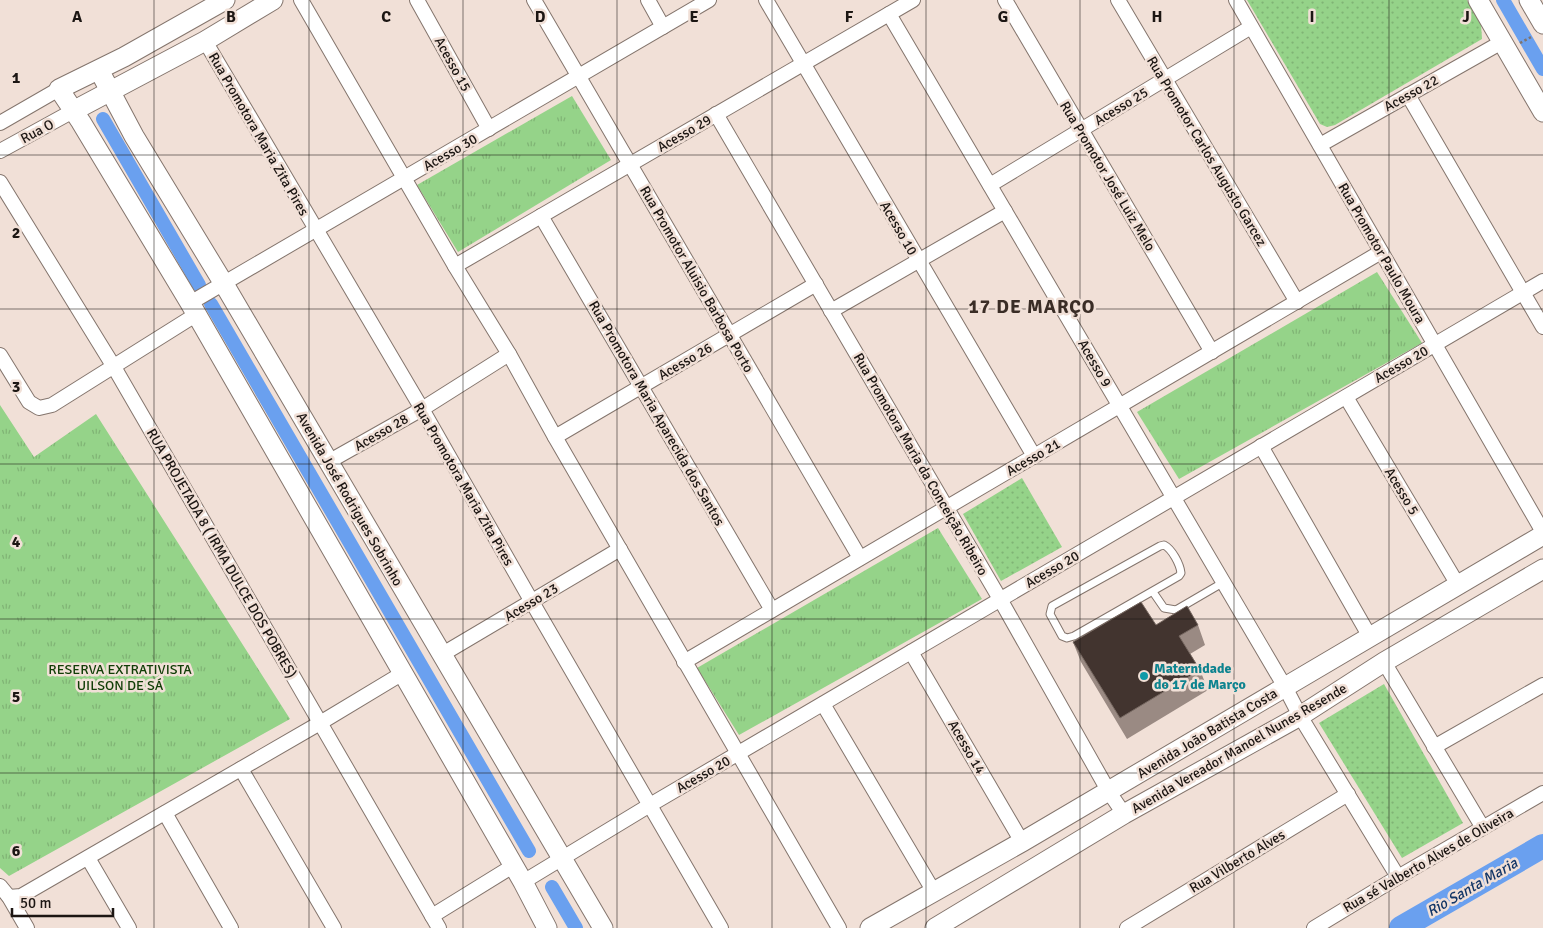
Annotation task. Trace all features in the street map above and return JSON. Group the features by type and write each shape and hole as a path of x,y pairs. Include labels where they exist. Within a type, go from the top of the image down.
{"street":[{"path":"77,116 114,97 134,79 205,41 273,0"},
{"path":"301,0 455,266 510,354 555,437 839,928"},
{"name":"Acesso 15","path":"417,0 489,129"},
{"name":"Rua Promotor Aluisio Barbosa Porto","path":"534,0 860,558"},
{"path":"648,0 663,27"},
{"name":"Acesso 30","path":"1,357 29,402 39,408 52,404 114,367 224,284 709,0"},
{"name":"Acesso 10","path":"766,0 1034,456"},
{"name":"Acesso 29","path":"455,266 913,0"},
{"name":"Rua Promotor José Luiz Melo","path":"1005,0 1212,352"},
{"name":"Rua Promotor Carlos Augusto Garcez","path":"1118,0 1297,302"},
{"name":"Rua Promotor Paulo Moura","path":"1236,0 1543,534"},
{"path":"1478,0 1508,44 1543,112"},
{"path":"1529,0 1541,25"},
{"path":"222,1 124,57 59,90 77,116 193,309 518,874 547,928"},
{"name":"Acesso 9","path":"889,14 1224,582 1300,716 1398,877"},
{"name":"Acesso 25","path":"990,185 1251,27"},
{"name":"Rua Promotora Maria Zita Pires","path":"205,41 422,409 722,928"},
{"name":"Acesso 22","path":"1320,145 1408,95 1508,44"},
{"path":"124,57 125,70 134,79"},
{"name":"Avenida José Rodrigues Sobrinho","path":"99,70 134,136 224,284 603,928"},
{"name":"Rua O","path":"0,123 59,90"},
{"path":"1408,95 1543,327"},
{"name":"Rua Promotora Maria da Conceição Ribeiro","path":"716,114 1000,599 1109,792 1124,814"},
{"name":"Rua O","path":"0,151 77,116"},
{"name":"RUA PROJETADA 8 ( IRMA DULCE DOS POBRES)","path":"0,182 114,367 439,928"},
{"path":"831,311 1006,211"},
{"name":"Rua Promotora Maria Aparecida dos Santos","path":"541,216 772,610"},
{"name":"Acesso 21","path":"684,662 1381,252"},
{"name":"Acesso 20","path":"432,916 518,874 561,858 1543,281"},
{"name":"Acesso 26","path":"555,437 816,284"},
{"name":"Acesso 28","path":"328,462 422,409 510,354"},
{"name":"Acesso 5","path":"1346,396 1458,585"},
{"path":"1261,446 1370,637"},
{"name":"Avenida João Batista Costa","path":"870,928 1109,792 1543,534"},
{"name":"Acesso 23","path":"441,655 620,549"},
{"name":"Avenida Vereador Manoel Nunes Resende","path":"935,928 1124,814 1300,716 1384,662 1543,569"},
{"name":"Acesso 14","path":"911,652 1022,842"},
{"path":"1384,662 1482,828"},
{"path":"4,892 21,896 403,673"},
{"path":"1434,746 1543,685"},
{"path":"823,704 934,892"},
{"path":"241,769 334,928"},
{"name":"Rua sé Valberto Alves de Oliveira","path":"1314,928 1543,793"},
{"name":"Rua Vilberto Alves","path":"1127,928 1348,794"},
{"path":"165,813 231,928"},
{"path":"88,858 129,928"},
{"path":"4,892 27,928"}],"lane":[{"path":"1164,545 1181,568 1182,573 1153,592 1067,638 1062,636 1050,614 1052,606 1164,545"},
{"path":"1153,592 1164,608 1176,610 1224,582"}],"path":[{"path":"1508,44 1541,25"}],"green space":[{"path":"1247,0 1467,0 1481,24 1482,39 1335,125 1327,127 1320,124"},
{"path":"572,96 611,160 458,252 417,185"},
{"path":"1377,272 1422,343 1179,479 1137,412"},
{"name":"RESERVA EXTRATIVISTA UILSON DE SÁ","path":"0,405 34,457 96,414 290,719 9,876 0,868"},
{"path":"1022,478 1062,547 1001,581 963,514"},
{"path":"938,528 982,599 739,735 697,668"},
{"path":"1384,684 1463,823 1402,858 1319,723"}],"building":[{"name":"Maternidade do 17 de Março","path":"1141,602 1156,625 1187,606 1198,625 1179,636 1200,670 1120,718 1073,642"}],"waterway":[{"path":"1503,0 1543,69"},
{"path":"103,119 199,285"},
{"path":"211,304 529,851"},
{"name":"Rio Santa Maria","path":"1401,928 1543,846"},
{"path":"552,887 576,928"}],"place":[{"name":"Maternidade do 17 de Março","path":"1144,676"}],"district":[{"name":"17 DE MARÇO","path":"1032,306"}]}
